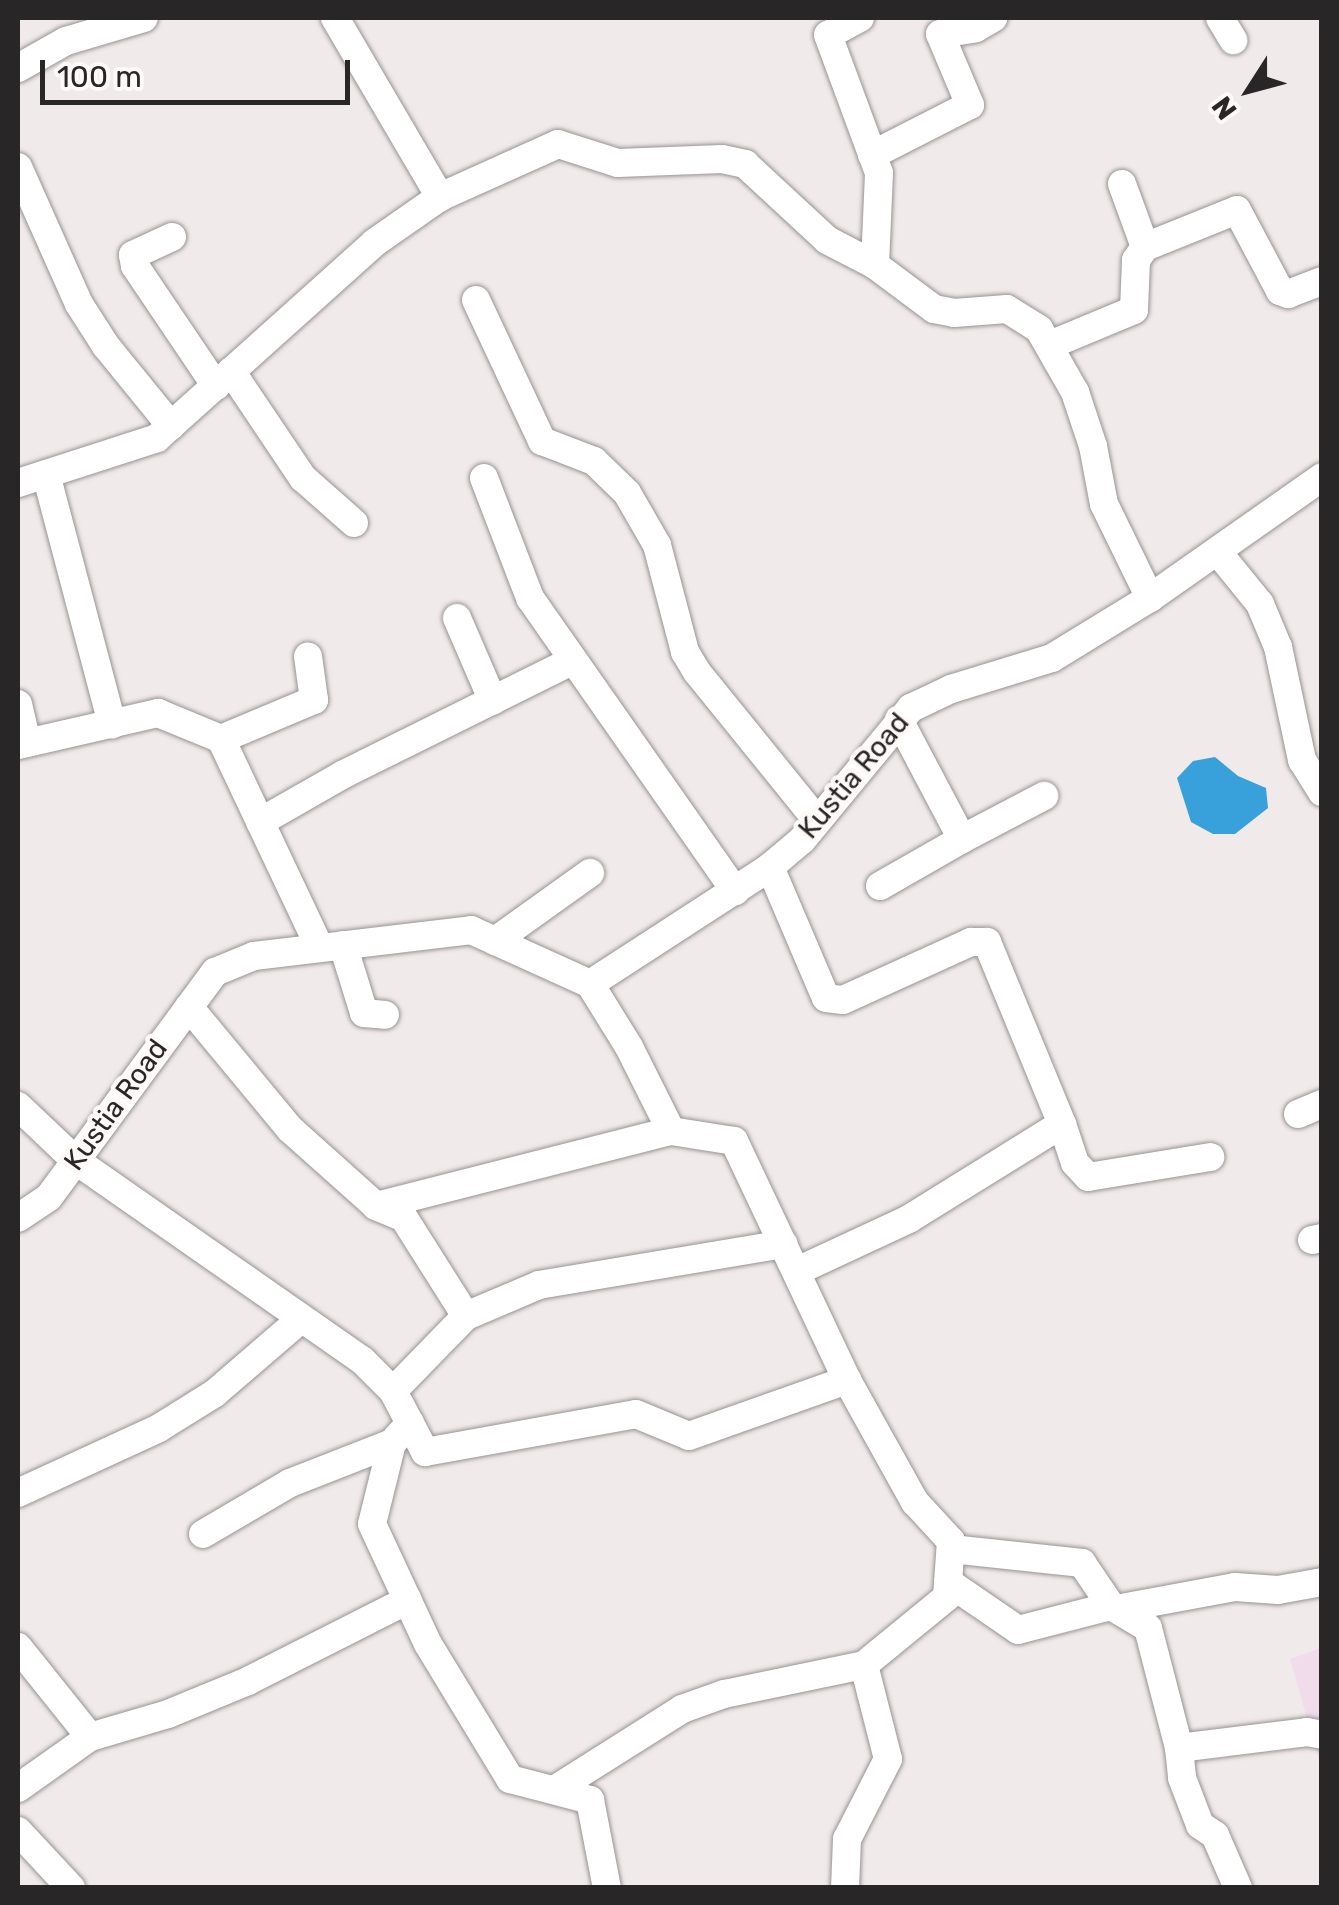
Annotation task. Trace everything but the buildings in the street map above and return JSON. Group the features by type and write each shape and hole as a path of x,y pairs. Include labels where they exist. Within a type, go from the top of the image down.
{"street":[{"path":"18,68 66,42 144,18"},
{"path":"335,18 440,197"},
{"path":"860,18 828,36 879,173 875,265"},
{"path":"872,155 970,105 940,34 976,28 993,18"},
{"path":"112,724 27,474 157,438 374,244 440,197 558,144 618,163 722,159 744,164 827,240 875,265 942,312 992,308 1024,316 1050,345 1085,417 1104,504 1150,598"},
{"path":"18,167 79,304 106,346 171,426"},
{"path":"1122,184 1145,247"},
{"path":"1050,345 1134,310 1136,260 1145,247 1237,210 1280,291 1288,294 1322,281"},
{"path":"172,237 133,255 135,266 303,478 354,523"},
{"path":"476,300 542,441 594,461 627,493 657,545 686,652 697,672 816,820"},
{"name":"Kustia Road","path":"18,1218 49,1198 214,972 254,956 472,930 590,984 770,867 816,820 899,720 925,699 1052,658 1150,598 1322,477"},
{"path":"484,478 530,598 735,891"},
{"path":"1217,551 1260,604 1278,648 1317,778"},
{"path":"457,618 493,701"},
{"path":"221,740 314,700 308,656"},
{"path":"260,822 572,661"},
{"path":"18,704 22,744 158,714 221,740 260,822 332,947 364,1012 384,1015"},
{"path":"899,720 962,839"},
{"path":"880,886 1044,796"},
{"path":"770,867 826,998 843,1000 970,942 987,942 1076,1162 1088,1176 1210,1157"},
{"path":"495,941 590,873"},
{"path":"590,984 629,1047 671,1131"},
{"path":"188,1007 290,1129 376,1206 404,1218 466,1316"},
{"path":"18,1106 75,1160 362,1360 393,1390 401,1433 372,1524 428,1644 510,1778 590,1800 607,1888"},
{"path":"797,1271 909,1219 1062,1124"},
{"path":"376,1206 671,1131 734,1141 847,1380 915,1502 951,1541 947,1596 864,1665 724,1694 682,1709 554,1790"},
{"path":"393,1390 466,1316 539,1284 784,1244"},
{"path":"18,1494 160,1428 215,1392 300,1320"},
{"path":"401,1433 425,1452 636,1414 689,1436 847,1380"},
{"path":"203,1534 290,1483 401,1433"},
{"path":"951,1549 1082,1563 1114,1608 1148,1628 1179,1748 1182,1778 1200,1825 1215,1834 1238,1888"},
{"path":"948,1582 1018,1630 1235,1587 1278,1590 1322,1582"},
{"path":"18,1788 90,1737 168,1714 248,1681 408,1600"},
{"path":"18,1647 90,1737"},
{"path":"845,1888 846,1839 888,1759 864,1665"},
{"path":"1179,1748 1307,1732 1322,1735"},
{"path":"18,1832 72,1888"}],"shaded area":[{"path":"1321,1648 1321,1767 1290,1659"}],"water":[{"path":"1215,757 1238,776 1266,788 1268,808 1235,834 1213,834 1191,822 1177,778 1193,761"}]}
